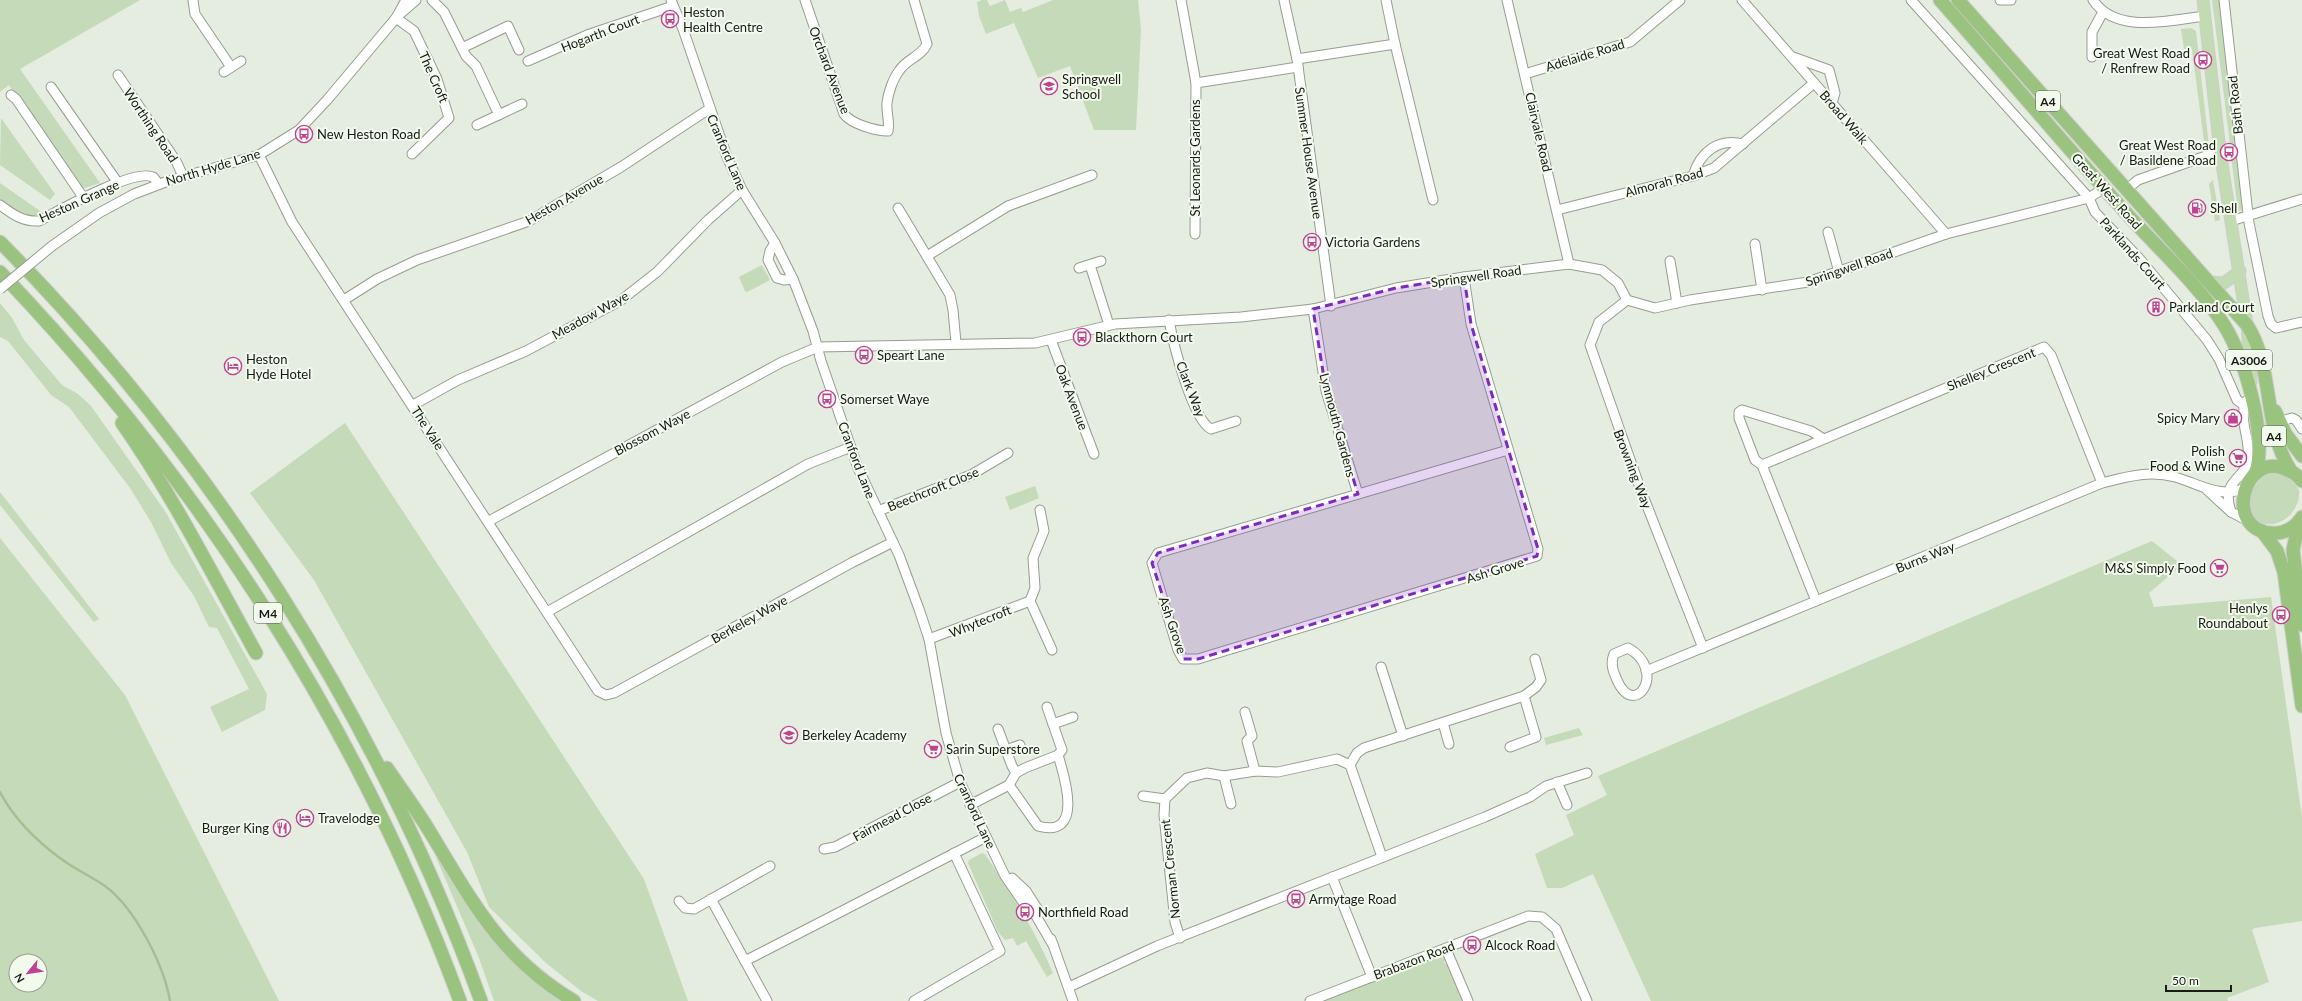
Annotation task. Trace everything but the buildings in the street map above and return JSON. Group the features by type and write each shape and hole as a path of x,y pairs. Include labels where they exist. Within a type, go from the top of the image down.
{"highway":[{"name":"Great West Road","path":"1940,0 2104,188 2215,312 2238,352 2248,400"},
{"name":"Great West Road","path":"1958,0 2247,325"},
{"name":"M4","path":"0,242 90,339 148,409 207,486 270,576 359,726 441,899 481,1001"},
{"name":"M4","path":"0,272 69,347 125,413 179,483 245,577 292,650 335,727 378,810 418,897 460,1001"},
{"name":"Bath Road","path":"2247,325 2255,337 2268,397 2276,423 2277,446 2299,477"},
{"path":"69,347 141,450 191,535 256,653"},
{"name":"Bath Road","path":"2248,400 2259,447 2256,473"},
{"path":"2276,423 2302,456"},
{"path":"2299,477 2272,466 2256,473 2246,488 2243,496 2243,507 2250,523 2262,531 2277,551 2284,572 2302,706"},
{"path":"2262,531 2280,533 2301,519"},
{"path":"2301,519 2293,550 2302,625"},
{"path":"359,726 429,830 473,904 494,933 536,975 574,1001"}],"main road":[{"name":"Bath Road","path":"2203,0 2220,152 2240,272 2247,325 2248,400"},
{"path":"2210,282 2224,283 2240,272"}],"street":[{"path":"193,0 195,14 227,70 241,61"},
{"name":"North Hyde Lane","path":"398,16 406,0"},
{"name":"North Hyde Lane","path":"0,289 52,246 98,213 159,184 259,155 299,130 327,100 398,16 416,0"},
{"path":"432,0 444,12 466,56 476,66 499,115"},
{"name":"Orchard Avenue","path":"805,0 844,114 850,120 882,131 888,131 890,124 887,103 899,70 907,62 924,51 928,44 914,0"},
{"name":"St Leonards Gardens","path":"1181,0 1196,83 1195,234"},
{"name":"Summer House Avenue","path":"1284,0 1297,63 1330,306"},
{"path":"1386,0 1395,44 1433,200"},
{"name":"Clairvale Road","path":"1507,0 1569,264"},
{"name":"Adelaide Road","path":"1525,74 1630,42 1680,0"},
{"name":"Broad Walk","path":"1742,0 1946,234"},
{"name":"Parklands Court","path":"1911,0 2089,198 2095,212 2138,257 2207,340 2219,359 2237,400 2248,400"},
{"path":"2000,0 2011,0"},
{"path":"2093,0 2103,12 2122,20 2142,22 2205,16"},
{"name":"Bath Road","path":"2224,0 2249,217 2266,309 2273,327 2281,328 2302,322"},
{"name":"Hogarth Court","path":"528,61 587,35 672,3"},
{"name":"Cranford Lane","path":"672,3 683,29 726,157 742,190 775,244 793,279 818,347 821,361 851,447 893,542 919,609 929,640 946,734 960,782 1005,876 1025,905 1032,909 1052,944 1073,1001"},
{"path":"2092,57 2092,32 2103,12"},
{"name":"The Croft","path":"398,16 414,31 437,79 449,118 412,154"},
{"path":"462,48 508,26 519,50"},
{"path":"1297,63 1395,44"},
{"path":"1792,57 1829,70 1835,93 1832,103"},
{"name":"St Leonards Gardens","path":"1196,83 1297,63"},
{"name":"Worthing Road","path":"118,75 176,161 183,176"},
{"name":"Almorah Road","path":"1557,210 1693,176 1714,168 1814,83"},
{"path":"51,87 118,183"},
{"path":"11,95 16,99 83,197"},
{"path":"477,125 522,104"},
{"name":"Heston Avenue","path":"344,300 376,279 417,260 529,221 621,167 710,109"},
{"path":"1693,176 1706,152 1722,143 1733,141 1743,144"},
{"path":"2127,189 2138,180 2220,152"},
{"name":"The Vale","path":"259,155 292,222 489,521 598,691 606,694"},
{"path":"927,256 1008,206 1092,175"},
{"name":"Heston Grange","path":"0,205 15,217 32,222 39,221 83,197 118,183 148,176 154,178 159,184"},
{"name":"Springwell Road","path":"818,347 956,343 1035,343 1109,325 1169,320 1240,317 1313,309 1330,306 1396,288 1464,277 1569,264 1602,270 1618,283 1627,300 1655,308 1677,303 1808,282 1946,234 2089,198 2104,188"},
{"name":"Meadow Waye","path":"413,405 458,380 526,351 620,301 657,272 708,220 742,190"},
{"path":"2231,221 2249,217 2302,199"},
{"path":"898,208 950,295 956,343"},
{"path":"1828,232 1839,272"},
{"path":"775,244 770,251 768,260 777,278 784,280 793,279"},
{"path":"1755,244 1762,290"},
{"path":"1079,268 1101,261"},
{"path":"1670,262 1677,303"},
{"path":"1090,265 1109,325"},
{"name":"Ash Grove","path":"1464,277 1471,324 1538,549 1537,556 1532,559 1198,659 1183,659 1178,650 1152,563 1158,553 1508,450"},
{"name":"Browning Way","path":"1627,300 1600,322 1590,345 1640,488 1703,648"},
{"name":"Lynmouth Gardens","path":"1313,309 1326,391 1358,494"},
{"name":"Clark Way","path":"1169,320 1185,377 1203,423 1211,429 1216,429 1236,421"},
{"name":"Oak Avenue","path":"1051,340 1094,454"},
{"name":"Blossom Waye","path":"489,521 782,362 818,347"},
{"name":"Shelley Crescent","path":"1762,465 1822,438 2044,347 2051,355 2102,483"},
{"path":"2231,512 2229,489 2244,468 2248,457 2242,417 2248,400"},
{"path":"1816,601 1762,465 1755,460 1739,418 1739,412 1742,410 1811,431 1822,438"},
{"path":"2276,423 2294,418 2302,429"},
{"path":"547,612 808,464 851,447"},
{"name":"Beechcroft Close","path":"878,511 971,475 1008,453"},
{"name":"Burns Way","path":"1646,671 2102,483 2141,473 2174,477 2207,490 2231,512 2250,523"},
{"name":"Burns Way","path":"2207,490 2246,488"},
{"path":"1040,510 1044,531 1033,558 1035,588 1030,601 1052,650"},
{"name":"Berkeley Waye","path":"606,694 614,693 853,562 893,542"},
{"name":"Whytecroft","path":"929,640 1030,601"},
{"path":"1628,648 1636,653 1646,671 1648,682 1644,690 1638,694 1630,695 1621,689 1611,661 1614,654 1628,648"},
{"path":"1350,765 1357,753 1364,748 1524,696 1536,687 1541,680 1534,659"},
{"path":"1381,667 1403,736"},
{"path":"1510,747 1536,737 1524,696"},
{"path":"970,805 1008,785 1016,773 1025,768 1058,756 1062,750 1047,708"},
{"path":"1245,712 1252,736 1247,741 1255,771"},
{"path":"1053,724 1073,717"},
{"path":"1443,723 1449,744"},
{"path":"998,729 1016,773"},
{"path":"1006,750 1020,745"},
{"path":"1008,785 1038,826 1047,829 1060,824 1065,820 1068,811 1065,778 1058,756"},
{"path":"1143,796 1165,799 1188,778 1207,773 1224,776 1255,771 1278,772 1337,759 1350,765 1382,857"},
{"path":"1069,987 1180,938 1485,817 1530,797 1546,786 1586,773"},
{"path":"1224,776 1231,804"},
{"name":"Fairmead Close","path":"824,849 835,847 960,782"},
{"path":"1557,782 1566,804"},
{"name":"Norman Crescent","path":"1165,799 1164,815 1175,922 1180,938"},
{"path":"745,961 986,837"},
{"path":"914,1001 1000,951 954,853"},
{"path":"679,901 685,908 690,910 770,866"},
{"path":"1332,877 1372,977"},
{"path":"711,899 767,1001"},
{"name":"Brabazon Road","path":"1310,1001 1528,916 1542,917 1556,929 1587,1001"},
{"path":"1446,949 1468,1001"}],"highlighted area":[{"path":"1464,277 1471,324 1538,549 1537,556 1198,659 1183,659 1152,563 1158,553 1358,494 1326,391 1313,309 1396,288"}],"green space":[{"path":"0,0 140,0 20,69 100,183 82,189 9,85 0,92"},
{"path":"987,0 990,6 1005,0 1010,12 1021,8 1023,12 1053,0 1138,0 1141,29 1136,130 1094,130 1070,66 1038,78 1014,23 986,34 979,16 977,2"},
{"path":"2212,0 2220,0 2236,143 2230,144"},
{"path":"2191,28 2196,31 2209,146 2205,149 2192,49 2184,49 2181,29"},
{"path":"1,118 55,194 50,200 0,165"},
{"path":"2236,147 2243,210 2238,211 2230,148"},
{"path":"2213,180 2220,220 2215,221 2209,184"},
{"path":"0,183 43,213 31,216 20,214 0,201"},
{"path":"762,265 770,280 747,292 745,291 739,277"},
{"path":"0,303 12,318 24,340 62,385 78,394 91,406 165,511 267,694 265,710 222,732 210,707 249,689 217,628 209,627 194,596 171,563 151,522 130,488 69,407 51,395 8,341 0,337"},
{"path":"345,423 644,879 688,1001 598,1001 581,991 546,963 489,907 467,852 314,580 250,493"},
{"path":"2282,472 2299,490 2298,501 2293,511 2278,523 2268,524 2260,522 2254,515 2250,504 2253,490 2257,482 2267,473"},
{"path":"1035,486 1039,498 1010,510 1005,497"},
{"path":"0,492 99,619 94,622 0,505"},
{"path":"0,538 125,695 279,1001 0,1001"},
{"path":"2152,541 2182,565 2149,593 2154,607 2271,597 2302,817 2302,921 2255,928 2252,930 2269,982 2227,998 2228,1001 1651,1001 1593,874 1562,888 1547,888 1535,854 1574,835 1566,815 1607,795 1598,776"},
{"path":"1579,728 1583,735 1546,745 1544,738"},
{"path":"427,836 463,899 488,935 515,961 565,1001 494,1001 479,958"},
{"path":"982,853 985,854 1022,912 1046,957 1053,973 1047,977 1026,941 1017,946 1013,938 1005,940 998,932 968,863 969,860"},
{"path":"1439,956 1446,960 1444,961 1445,964 1448,964 1463,1001 1322,1001"}],"waterway":[{"path":"0,792 12,812 36,838 64,861 105,886 127,908 155,955 162,971 170,1001"}],"place":[{"name":"Heston Health Centre","path":"670,19"},
{"name":"Great West Road / Renfrew Road","path":"2203,60"},
{"name":"Springwell School","path":"1049,86"},
{"name":"New Heston Road","path":"304,134"},
{"name":"Great West Road / Basildene Road","path":"2229,152"},
{"name":"Shell","path":"2197,208"},
{"name":"Victoria Gardens","path":"1312,242"},
{"name":"Parkland Court","path":"2156,307"},
{"name":"Blackthorn Court","path":"1082,337"},
{"name":"Speart Lane","path":"864,355"},
{"name":"Heston Hyde Hotel","path":"233,366"},
{"name":"Somerset Waye","path":"827,399"},
{"name":"Spicy Mary","path":"2233,418"},
{"name":"Polish Food & Wine","path":"2238,458"},
{"name":"M&S Simply Food","path":"2219,568"},
{"name":"Henlys Roundabout","path":"2281,615"},
{"name":"Berkeley Academy","path":"789,735"},
{"name":"Sarin Superstore","path":"933,749"},
{"name":"Travelodge","path":"305,818"},
{"name":"Burger King","path":"282,828"},
{"name":"Armytage Road","path":"1296,899"},
{"name":"Northfield Road","path":"1025,912"},
{"name":"Alcock Road","path":"1472,945"}]}
